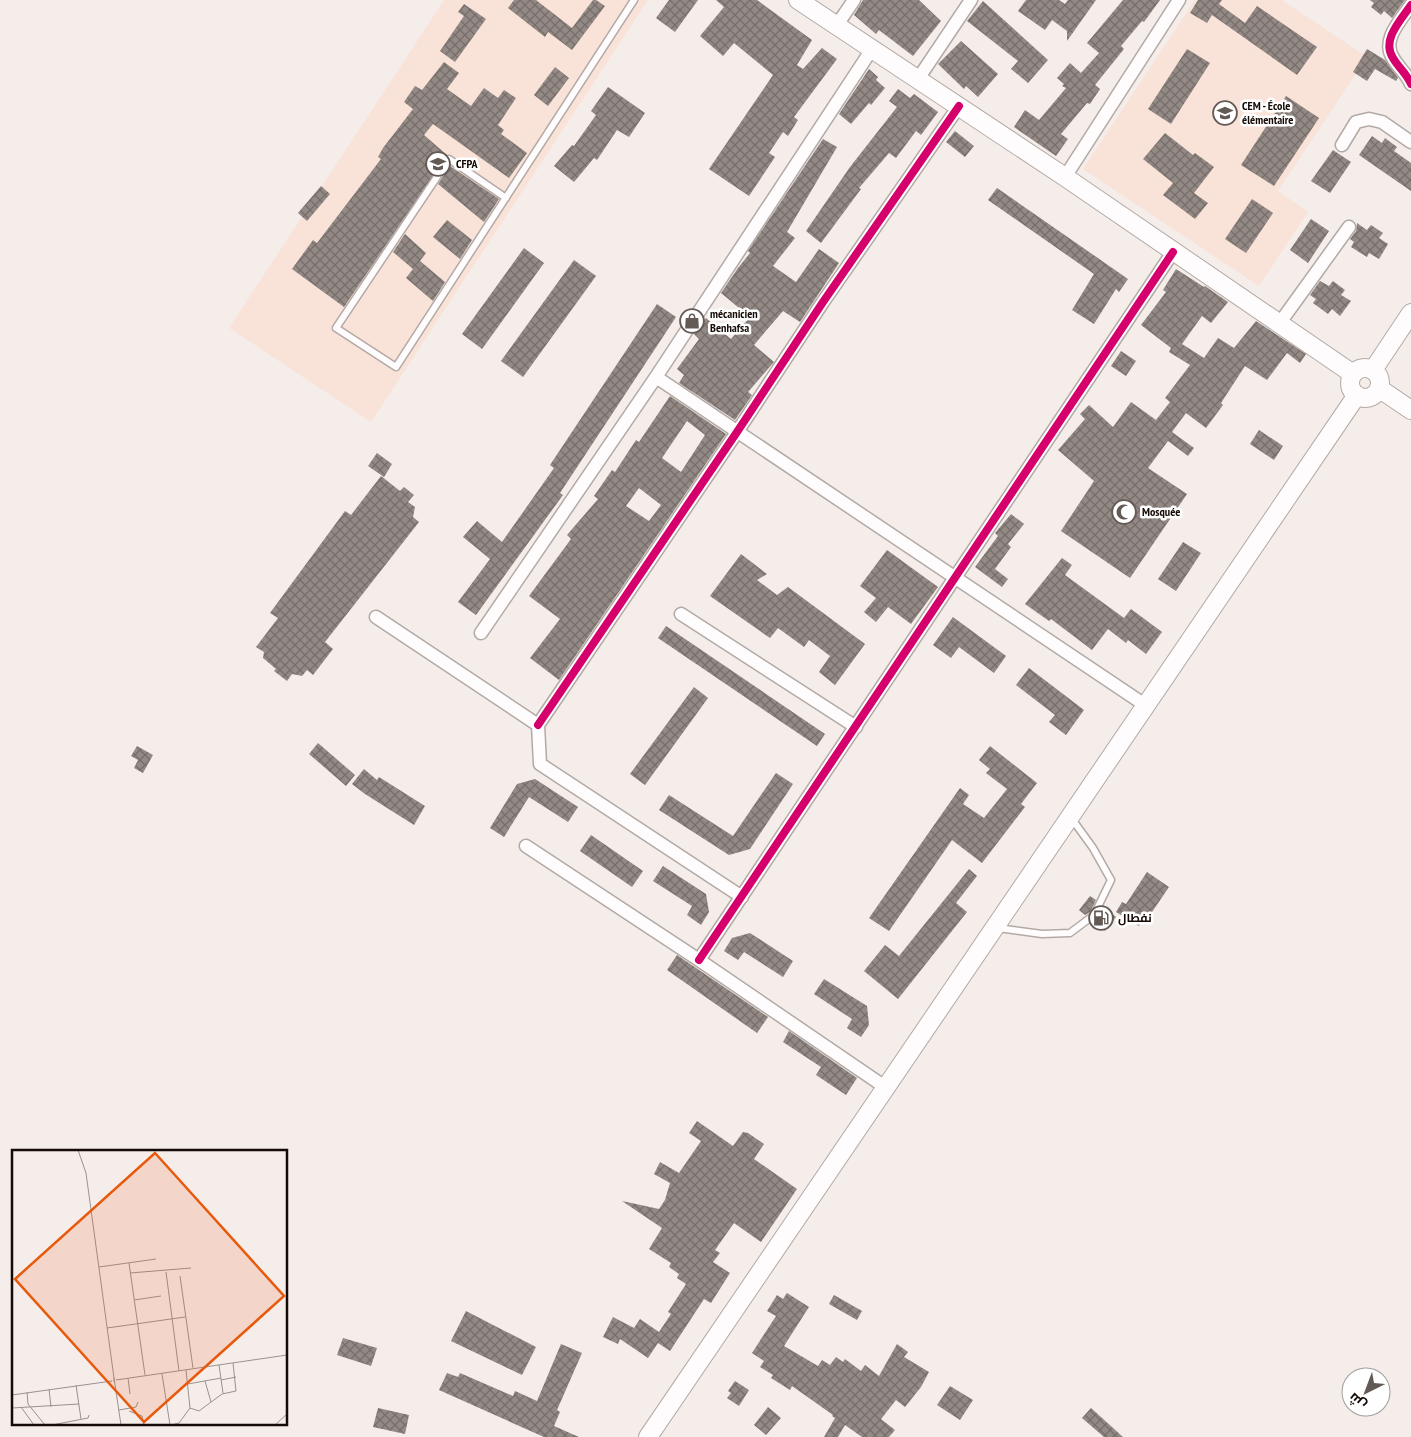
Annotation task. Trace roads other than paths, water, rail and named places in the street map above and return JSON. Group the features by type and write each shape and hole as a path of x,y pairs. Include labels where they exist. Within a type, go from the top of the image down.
{"main road":[{"path":"798,0 1065,177 1353,374"},
{"path":"1373,370 1411,313"},
{"path":"1361,368 1373,370 1380,378 1380,389 1368,398 1356,395 1350,387 1350,379 1353,374 1361,368"},
{"path":"1380,389 1411,410"},
{"path":"648,1437 1356,395"}],"street":[{"path":"837,26 854,0"},
{"path":"918,79 972,0"},
{"path":"1065,177 1179,0"},
{"path":"1411,5 1393,32 1388,45 1391,56 1411,84"},
{"path":"481,633 656,377 872,49"},
{"path":"742,897 540,764 538,725 823,302 959,106"},
{"path":"1342,145 1356,122 1369,119 1382,122 1411,142"},
{"path":"1279,324 1349,226"},
{"path":"699,960 1173,252"},
{"path":"656,377 1145,705"},
{"path":"681,614 856,728"},
{"path":"376,617 538,725"},
{"path":"526,846 885,1086"}],"lane":[{"path":"506,198 448,159 336,328 396,368 506,198 634,0"},
{"path":"994,927 1042,934 1070,933 1094,915 1111,880 1093,848 1070,816"}],"place":[{"name":"CEM - École élémentaire","path":"1225,113"},
{"name":"CFPA","path":"438,164"},
{"name":"mécanicien Benhafsa","path":"692,321"},
{"name":"Mosquée","path":"1124,512"},
{"name":"نفطال","path":"1101,918"}]}
